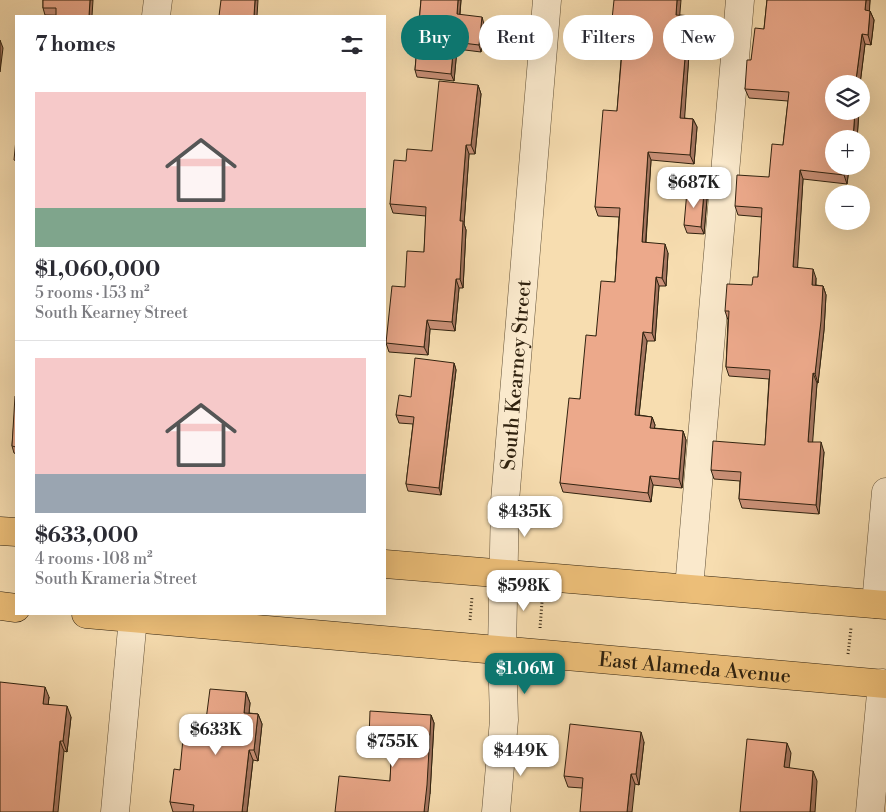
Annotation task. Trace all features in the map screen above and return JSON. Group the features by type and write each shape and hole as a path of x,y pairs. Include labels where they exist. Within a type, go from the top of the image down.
{"main road":[{"path":"0,531 15,532"},
{"path":"386,564 881,605"},
{"path":"0,606 15,608"},
{"name":"East Alameda Avenue","path":"98,615 884,684"}],"street":[{"path":"156,15 158,0"},
{"name":"South Kearney Street","path":"496,812 504,720 502,650 505,501 548,0"},
{"path":"689,588 740,0"},
{"path":"881,605 886,492"},
{"path":"115,812 133,618"},
{"path":"870,812 884,684"}],"path":[{"path":"469,629 472,594"},
{"path":"540,630 542,602"},
{"path":"848,657 851,623"}],"building":[{"path":"43,0 90,0 89,15 56,15 56,8 43,8"},
{"path":"221,0 255,0 254,15 219,15"},
{"path":"421,0 458,0 457,14 465,15 420,15"},
{"path":"614,0 677,0 676,15 663,15 663,60 685,60 680,118 693,119 690,155 648,152 642,242 665,244 662,278 656,277 652,333 643,332 635,415 652,417 650,428 683,431 679,479 650,476 648,493 560,483 569,398 580,399 586,335 596,336 601,281 615,282 620,208 595,207 603,110 617,111 621,60 653,60 653,15 612,15"},
{"path":"767,0 866,0 865,10 870,11 868,35 862,34 857,75 825,75 825,120 854,120 854,130 825,130 825,173 800,170 793,267 813,269 812,285 823,286 815,374 813,373 808,442 821,442 816,505 739,499 741,472 711,470 713,441 765,445 770,370 726,367 729,311 725,311 727,284 752,285 753,277 758,277 762,208 735,206 737,175 769,177 772,144 783,145 789,92 745,89 747,60 751,60 755,28 764,29"},
{"path":"469,15 479,17 479,45 469,44"},
{"path":"416,60 452,60 451,74 415,70"},
{"path":"439,81 478,85 471,145 466,145 460,221 463,221 460,279 456,279 452,322 427,320 424,347 386,343 392,286 405,287 407,251 424,252 426,207 390,204 394,160 406,161 407,149 432,151"},
{"path":"687,191 704,192 701,227 684,225"},
{"path":"415,358 454,363 439,488 406,484 414,417 396,415 399,395 411,397"},
{"path":"15,396 15,447 12,446"},
{"path":"0,682 45,687 43,704 67,706 63,741 60,741 53,812 0,812"},
{"path":"210,689 246,692 244,713 258,714 254,750 249,750 242,812 193,812 194,805 170,802 174,769 180,770 185,718 206,720"},
{"path":"370,711 431,715 424,812 335,812 339,776 390,781 392,740 369,738"},
{"path":"570,724 641,732 636,774 631,774 627,812 580,812 583,778 564,776"},
{"path":"747,739 787,743 784,767 813,771 810,812 740,812"}]}
